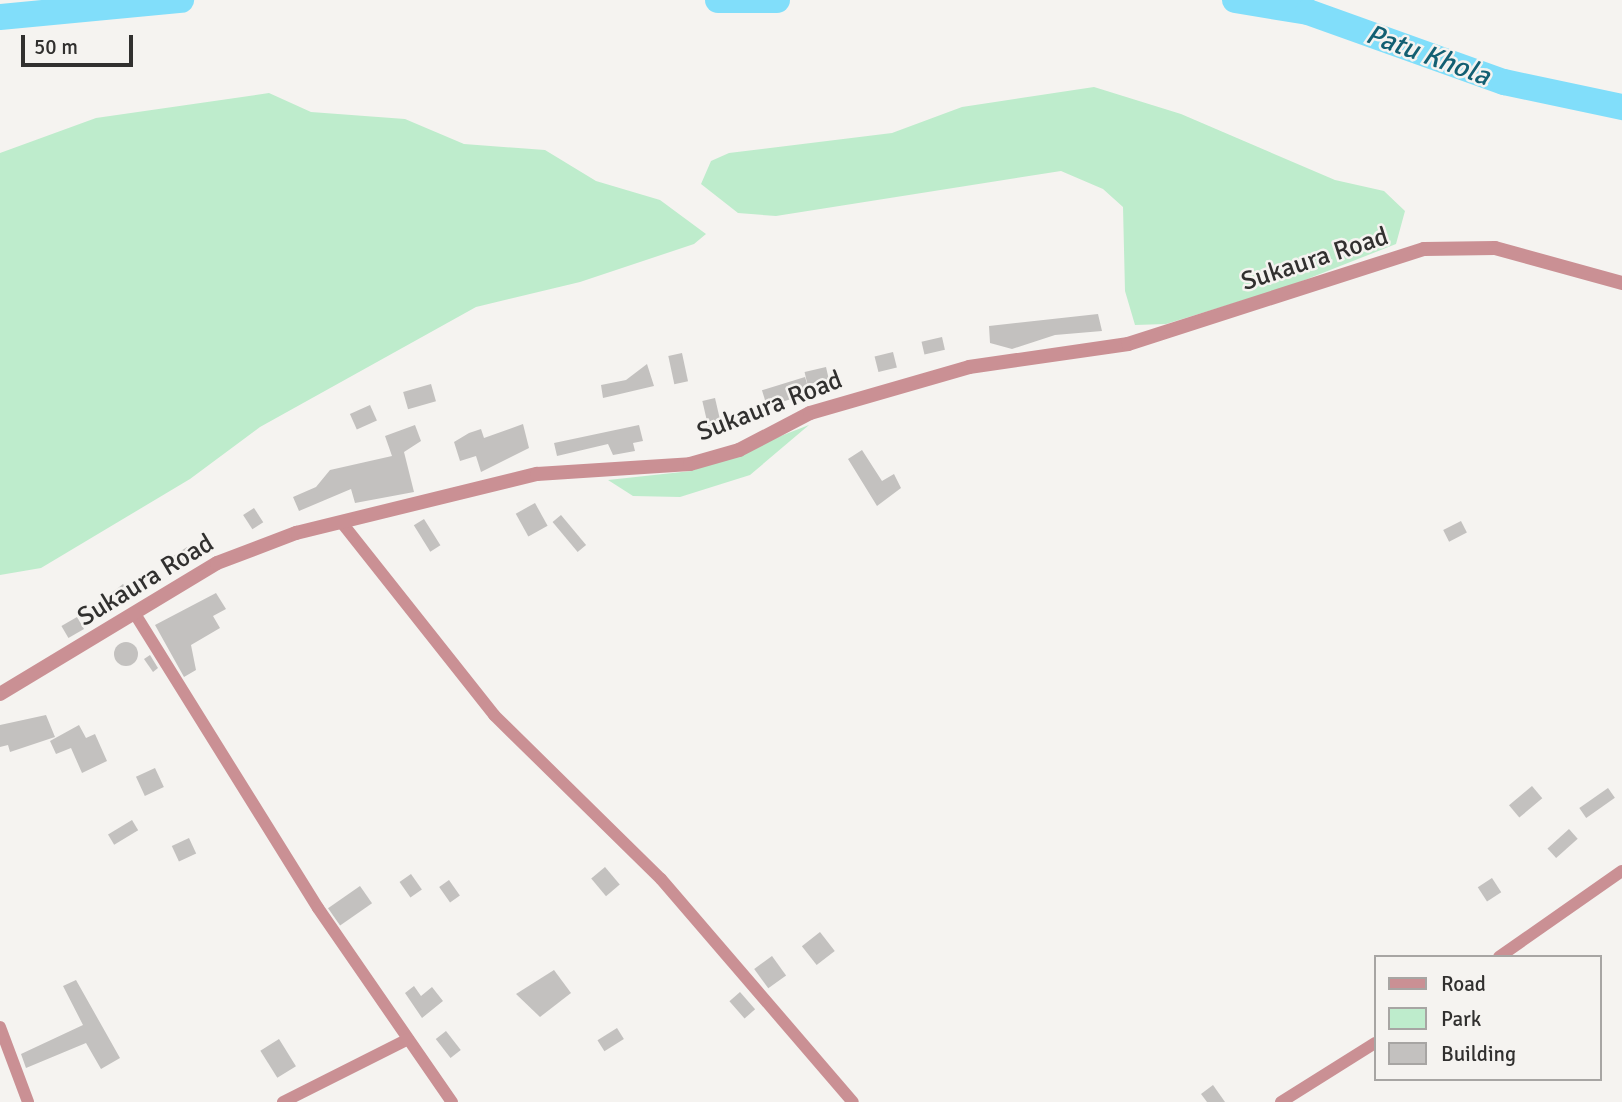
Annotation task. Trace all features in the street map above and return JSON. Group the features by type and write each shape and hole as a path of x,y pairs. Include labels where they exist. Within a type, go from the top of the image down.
{"street":[{"name":"Sukaura Road","path":"0,694 217,563 342,523 537,474 690,464 738,450 810,413 969,368 1118,347 1424,249 1495,248 1622,283"},
{"path":"342,523 494,715 661,879 853,1102"},
{"path":"135,614 408,1039 452,1102"},
{"path":"1502,955 1622,871"},
{"path":"0,1027 28,1102"},
{"path":"283,1102 408,1039"},
{"path":"1281,1102 1374,1045"}],"green space":[{"path":"1094,87 1181,114 1335,180 1384,191 1405,211 1396,244 1287,287 1166,324 1135,325 1125,291 1123,207 1103,189 1061,171 776,216 738,213 701,184 711,161 729,153 892,133 962,107"},
{"path":"269,93 311,112 405,119 464,144 545,150 596,181 660,200 706,234 694,244 580,282 476,307 260,427 190,479 41,568 0,575 0,153 96,118"},
{"path":"809,425 750,475 680,497 633,496 608,480 691,471"}],"building":[{"path":"1098,314 1102,331 1055,335 1012,349 990,343 989,326"},
{"path":"942,337 945,350 924,354 922,342"},
{"path":"893,352 897,368 878,372 875,357"},
{"path":"682,353 688,381 674,384 668,356"},
{"path":"647,364 654,386 603,398 601,385 626,380"},
{"path":"826,367 829,380 807,385 805,372"},
{"path":"805,377 810,393 767,406 762,390"},
{"path":"431,384 436,401 408,409 403,392"},
{"path":"715,398 721,423 708,426 702,401"},
{"path":"370,405 377,421 357,429 350,414"},
{"path":"523,424 529,448 481,472 476,456 460,461 454,442 469,433 481,429 484,438"},
{"path":"415,425 421,441 404,452 414,492 355,503 351,489 299,511 293,497 316,487 330,470 392,456 385,436"},
{"path":"639,425 643,441 633,443 635,451 613,455 608,444 557,456 554,443"},
{"path":"862,450 882,481 894,474 901,488 877,506 848,459"},
{"path":"535,503 548,526 528,536 516,514"},
{"path":"254,508 263,522 252,529 243,515"},
{"path":"561,515 586,545 578,552 553,522"},
{"path":"424,519 440,545 430,552 414,525"},
{"path":"1461,521 1467,533 1449,542 1443,530"},
{"path":"187,547 195,559 180,569 172,557"},
{"path":"123,584 132,595 121,604 112,593"},
{"path":"216,593 226,609 213,616 220,628 191,645 196,670 184,677 155,625"},
{"path":"77,617 84,629 68,638 61,626"},
{"path":"126,642 135,645 138,654 135,663 126,666 117,663 114,654 117,645"},
{"path":"150,655 158,668 153,672 144,659"},
{"path":"46,715 55,737 10,752 8,745 0,747 0,725"},
{"path":"79,725 86,738 95,734 107,761 82,773 71,748 56,754 50,741"},
{"path":"155,768 164,787 145,796 136,777"},
{"path":"1532,786 1542,798 1519,818 1509,805"},
{"path":"1608,788 1615,798 1586,818 1579,808"},
{"path":"132,820 138,830 114,845 108,834"},
{"path":"1569,829 1578,839 1556,858 1547,848"},
{"path":"189,838 196,853 179,861 172,846"},
{"path":"605,867 620,885 606,896 591,879"},
{"path":"411,874 422,890 410,898 400,882"},
{"path":"1492,878 1501,892 1487,902 1478,887"},
{"path":"449,880 460,896 450,902 439,887"},
{"path":"360,886 372,903 340,926 328,908"},
{"path":"820,932 835,951 817,965 802,946"},
{"path":"772,956 786,975 768,988 754,969"},
{"path":"554,970 571,993 540,1017 516,994"},
{"path":"76,980 120,1058 101,1069 86,1043 26,1068 21,1054 83,1025 63,986"},
{"path":"414,986 421,996 432,987 443,1001 422,1018 405,993"},
{"path":"740,992 755,1009 745,1019 729,1001"},
{"path":"617,1028 624,1039 604,1051 597,1040"},
{"path":"446,1031 461,1050 451,1058 436,1039"},
{"path":"279,1039 296,1066 277,1078 260,1051"},
{"path":"1213,1085 1225,1102 1207,1102 1201,1094"}],"waterway":[{"name":"Patu Khola","path":"0,17 181,0"},
{"name":"Patu Khola","path":"718,0 777,0"},
{"name":"Patu Khola","path":"1235,0 1308,12 1504,82 1622,107"}]}
